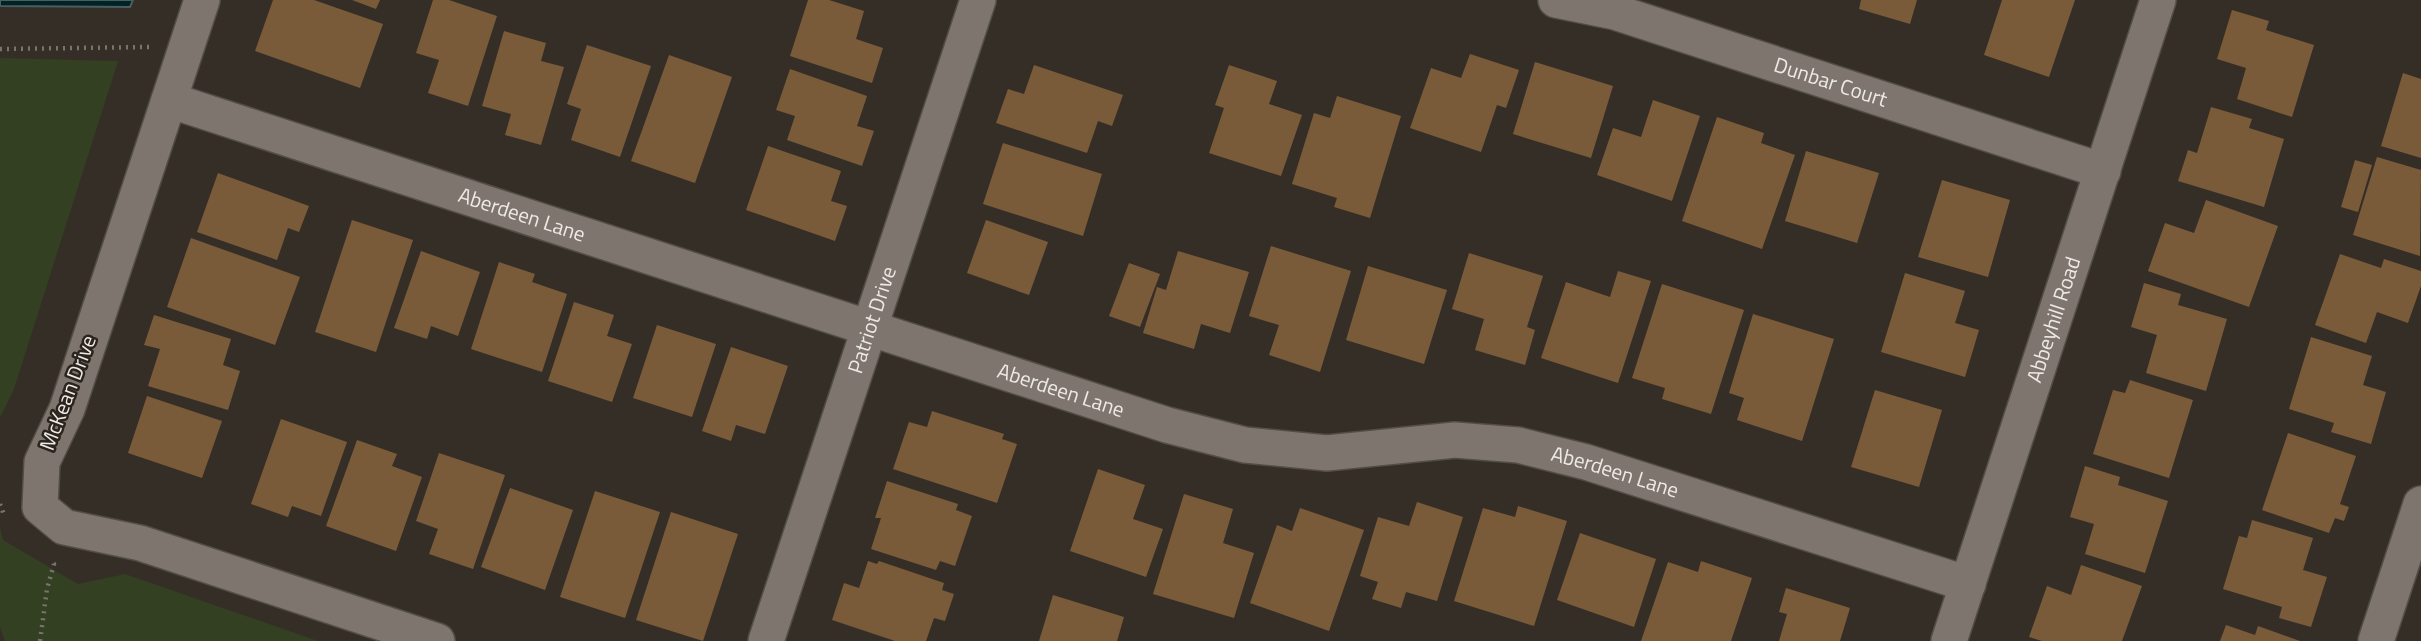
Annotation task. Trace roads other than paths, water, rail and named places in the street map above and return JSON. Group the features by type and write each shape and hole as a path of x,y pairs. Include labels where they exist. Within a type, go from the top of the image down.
{"street":[{"name":"McKean Drive","path":"202,0 67,409 41,461 40,506 64,527 140,543 436,641"},
{"name":"Patriot Drive","path":"766,641 978,0"},
{"name":"Dunbar Court","path":"1556,0 1615,12 2103,171"},
{"name":"Abbeyhill Road","path":"1950,641 2158,0"},
{"name":"Aberdeen Lane","path":"169,100 1167,425 1245,445 1327,453 1455,440 1518,445 1586,462 1968,584"},
{"path":"2376,641 2421,504"}],"water":[{"path":"0,0 133,0 130,7 0,6"}]}
